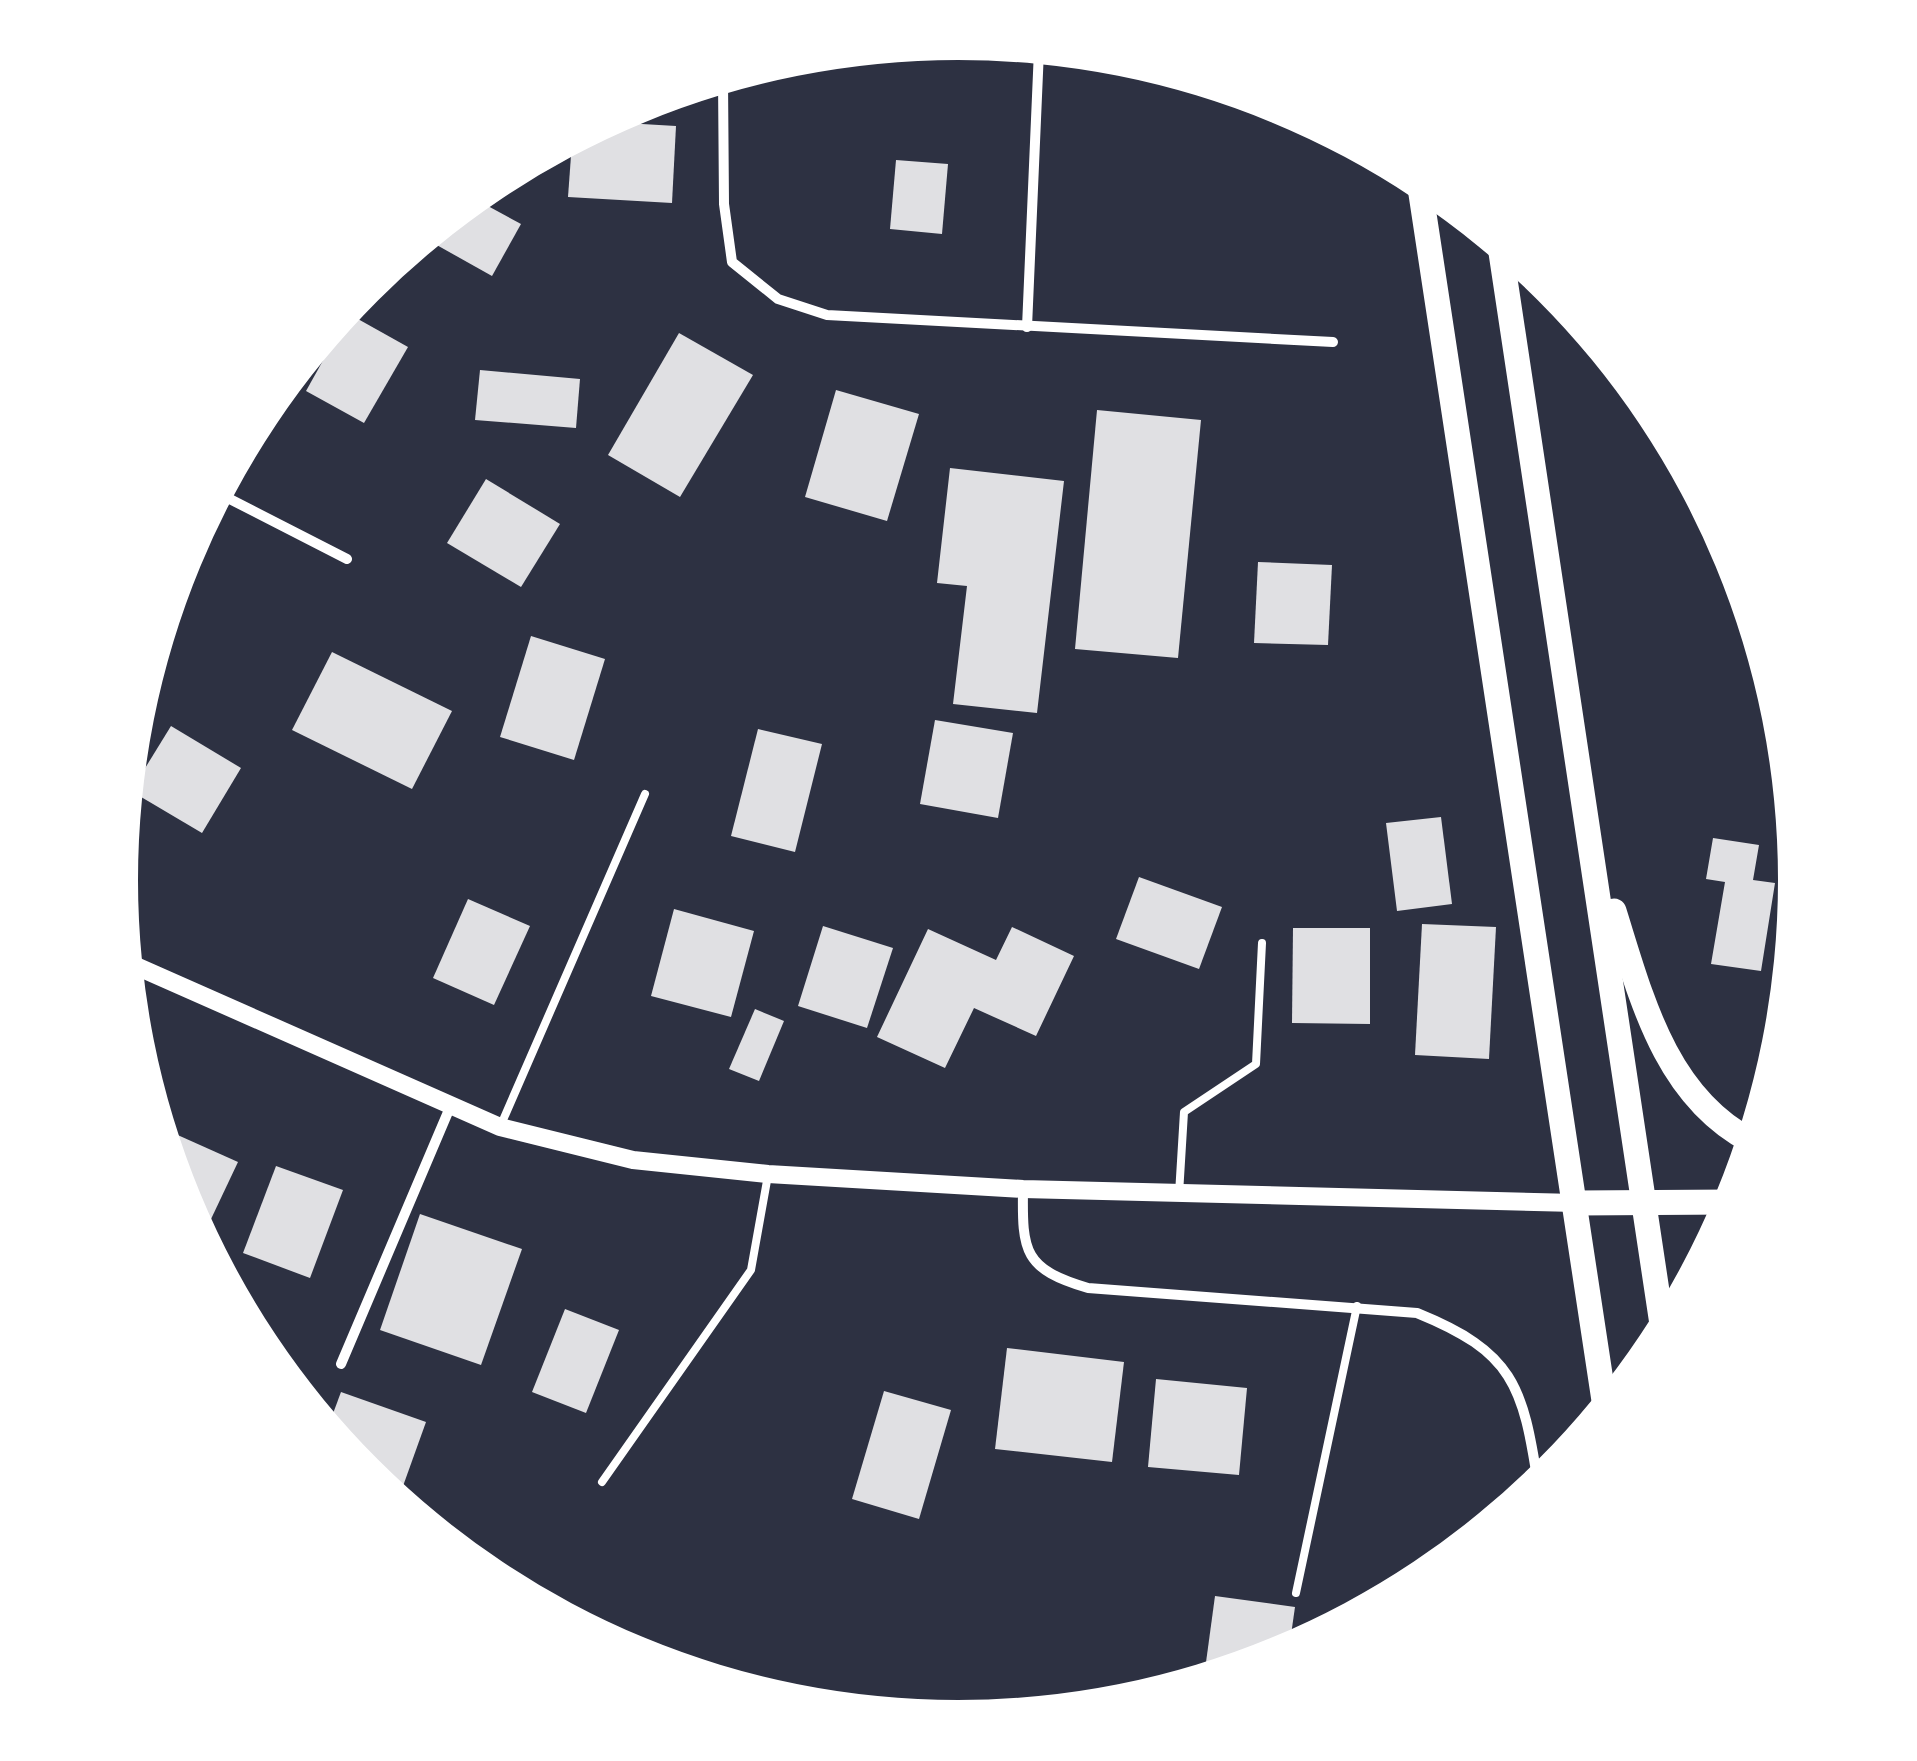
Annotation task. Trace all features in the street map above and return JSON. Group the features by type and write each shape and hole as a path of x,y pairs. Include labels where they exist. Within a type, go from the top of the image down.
{"main road":[{"path":"1423,204 1603,1387"},
{"path":"1503,268 1660,1305"},
{"path":"1591,840 1648,1018 1664,1051 1701,1103 1738,1134"},
{"path":"1576,1203 1713,1202"}],"street":[{"path":"1027,327 1038,64"},
{"path":"724,95 724,204 732,262 778,299 827,314 1333,342"},
{"path":"232,500 347,559"},
{"path":"143,969 500,1127 633,1160 768,1174 1023,1189 1576,1203"},
{"path":"342,1364 450,1105"},
{"path":"1023,1189 1022,1238 1033,1262 1056,1278 1088,1288 1417,1313 1461,1331 1502,1362 1524,1414 1534,1465"}],"lane":[{"path":"500,1127 646,794"},
{"path":"1179,1194 1184,1112 1256,1064 1262,943"},
{"path":"602,1482 751,1270 768,1174"},
{"path":"1296,1592 1357,1306"}],"building":[{"path":"641,124 676,126 672,203 568,197 571,158"},
{"path":"896,160 948,164 942,234 890,229"},
{"path":"490,207 521,224 492,276 439,246"},
{"path":"360,320 408,347 364,423 306,391 319,368"},
{"path":"679,333 753,375 680,497 608,455"},
{"path":"480,370 580,379 576,428 475,420"},
{"path":"836,390 919,414 887,521 805,497"},
{"path":"1097,410 1201,420 1178,658 1075,649"},
{"path":"950,468 1064,481 1037,713 953,704 967,586 937,583"},
{"path":"486,479 560,524 521,587 447,543"},
{"path":"1258,562 1332,565 1328,645 1254,643"},
{"path":"531,636 605,659 574,760 500,737"},
{"path":"332,652 452,711 412,789 292,730"},
{"path":"935,720 1013,733 998,818 920,804"},
{"path":"171,726 241,768 202,833 143,798 146,766"},
{"path":"758,729 822,744 795,852 731,836"},
{"path":"1441,817 1452,904 1397,911 1386,823"},
{"path":"1713,838 1759,845 1753,880 1775,883 1761,971 1711,964 1725,882 1706,879"},
{"path":"1139,877 1222,907 1199,969 1116,939"},
{"path":"468,899 530,926 494,1005 433,978"},
{"path":"674,909 754,931 731,1017 651,996"},
{"path":"1422,924 1496,927 1489,1059 1415,1055"},
{"path":"823,926 893,948 867,1028 798,1006"},
{"path":"1012,927 1074,956 1036,1036 974,1008 945,1068 877,1037 928,929 996,960"},
{"path":"1293,928 1370,928 1370,1024 1292,1023"},
{"path":"755,1009 784,1021 759,1081 729,1069"},
{"path":"179,1136 238,1162 211,1218"},
{"path":"276,1166 343,1190 310,1278 243,1253"},
{"path":"420,1214 522,1249 481,1365 380,1330"},
{"path":"565,1309 619,1330 586,1413 532,1392"},
{"path":"1007,1348 1124,1362 1112,1462 995,1449"},
{"path":"1156,1379 1247,1388 1239,1475 1148,1467"},
{"path":"884,1391 951,1410 919,1519 852,1499"},
{"path":"341,1392 426,1422 404,1484 378,1461 334,1411"},
{"path":"1215,1596 1295,1607 1292,1630 1206,1662"}]}
